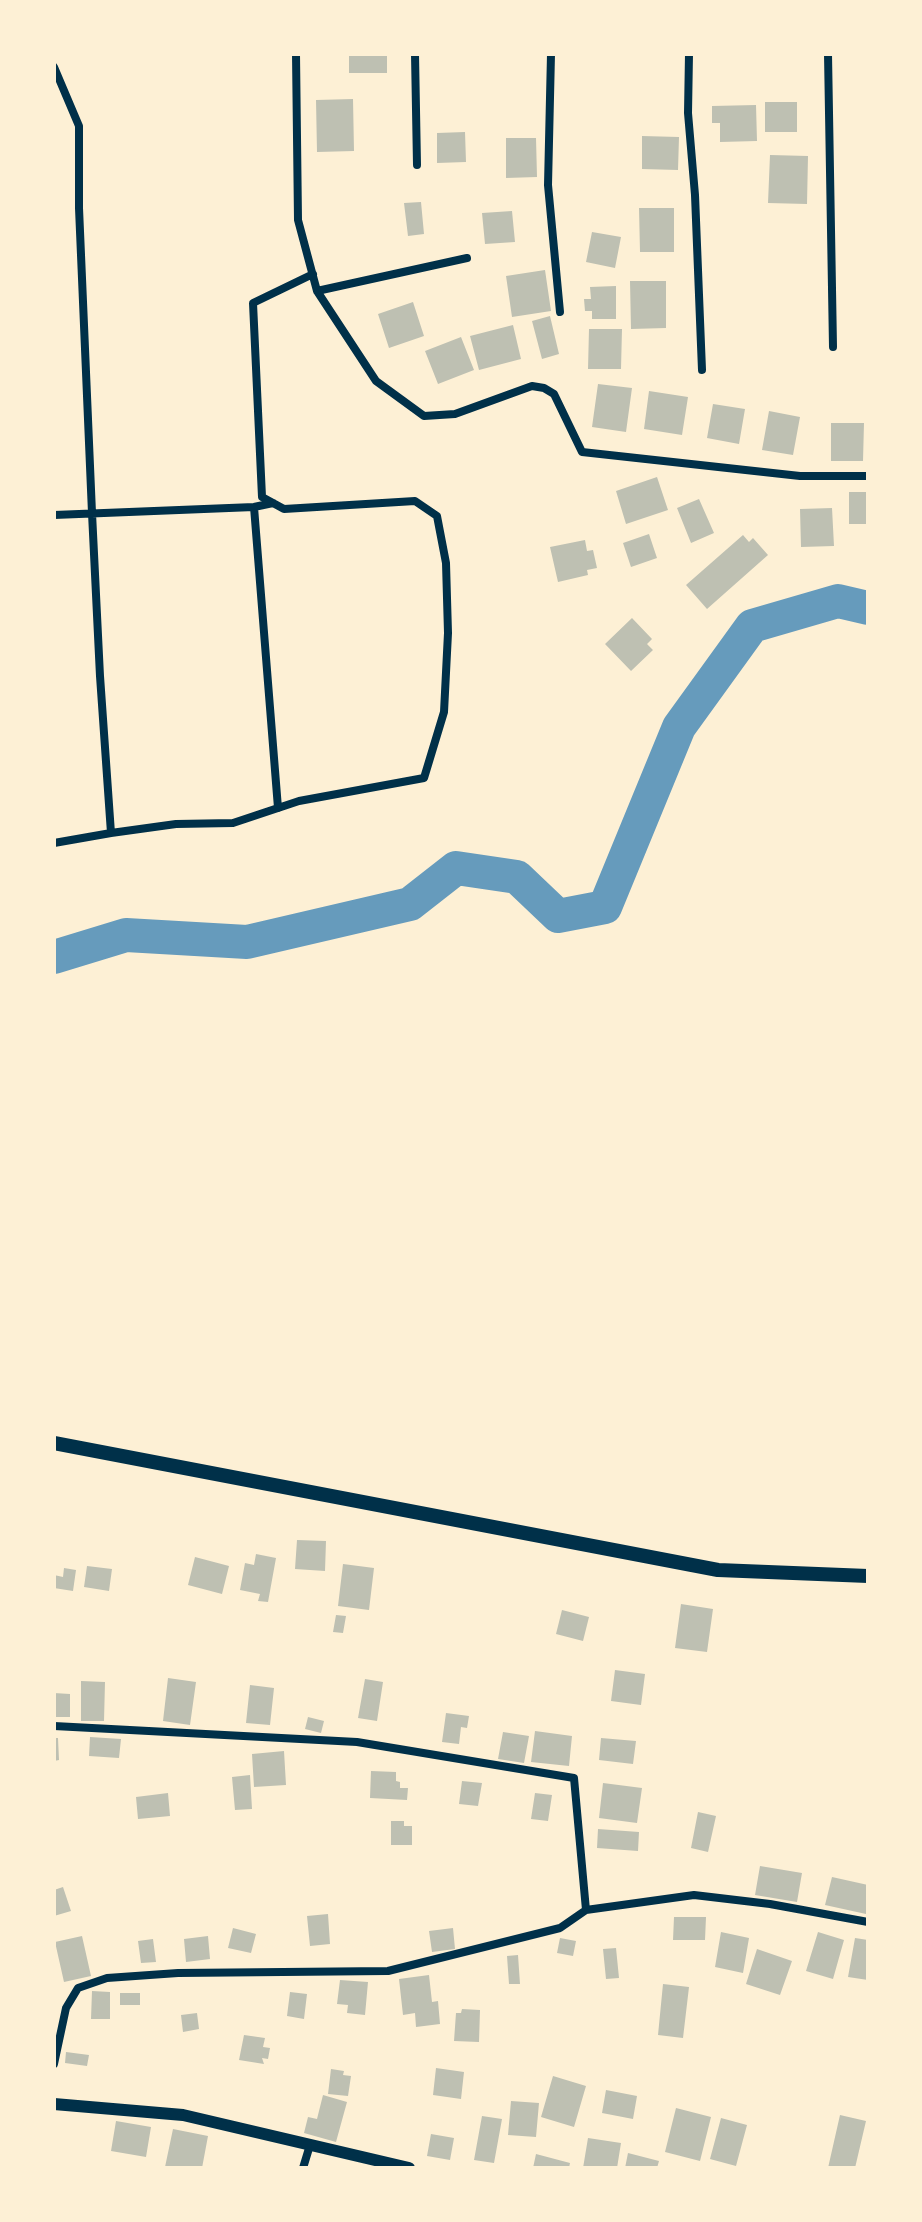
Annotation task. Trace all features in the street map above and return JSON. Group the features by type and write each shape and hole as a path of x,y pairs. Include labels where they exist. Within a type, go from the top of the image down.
{"main road":[{"path":"54,1443 718,1570 868,1576"}],"street":[{"path":"296,54 298,220 317,291 376,381 424,416 455,414 532,386 544,388 554,394 582,452 800,476 868,476"},
{"path":"415,54 417,165"},
{"path":"551,54 548,185 560,312"},
{"path":"689,54 688,113 695,195 702,370"},
{"path":"828,54 833,347"},
{"path":"54,67 79,126 79,208 92,513 111,833"},
{"path":"317,291 467,258"},
{"path":"54,843 176,824 233,823 299,801 424,778 444,712 448,633 446,563 437,516 415,501 284,509 262,497 253,303 313,274"},
{"path":"54,515 254,507 274,503"},
{"path":"254,507 278,808"},
{"path":"54,1726 357,1742 574,1778 586,1910"},
{"path":"54,2064 66,2008 78,1988 107,1978 178,1973 388,1971 560,1928 586,1910 694,1895 770,1904 868,1922"},
{"path":"54,2104 183,2115 409,2168"},
{"path":"303,2168 310,2145"}],"building":[{"path":"349,54 387,54 387,73 349,73"},
{"path":"353,99 354,151 317,152 316,100"},
{"path":"765,102 797,102 797,132 765,132"},
{"path":"756,105 757,141 720,142 720,123 712,123 712,106"},
{"path":"465,132 466,162 437,163 437,133"},
{"path":"642,136 679,137 678,170 642,169"},
{"path":"506,138 536,138 537,177 506,178"},
{"path":"770,155 808,156 807,204 768,203"},
{"path":"421,202 424,234 408,236 404,203"},
{"path":"639,208 674,208 674,252 640,252"},
{"path":"512,211 515,242 485,244 482,213"},
{"path":"592,232 621,237 615,268 586,262"},
{"path":"545,270 551,311 512,317 506,276"},
{"path":"630,281 666,281 666,328 631,329"},
{"path":"616,286 616,319 592,319 592,311 585,311 584,299 591,299 590,287"},
{"path":"413,302 424,336 389,348 378,314"},
{"path":"550,316 559,354 542,359 532,321"},
{"path":"513,325 521,359 479,370 470,336"},
{"path":"589,329 622,329 621,369 588,369"},
{"path":"461,337 474,370 438,384 425,351"},
{"path":"598,384 632,388 626,432 592,427"},
{"path":"649,391 688,397 682,435 644,429"},
{"path":"713,404 745,409 739,444 707,438"},
{"path":"769,411 800,417 793,455 762,450"},
{"path":"831,423 864,423 863,461 831,461"},
{"path":"657,477 668,510 626,524 616,491"},
{"path":"849,492 868,492 868,524 849,524"},
{"path":"699,499 714,533 691,543 677,508"},
{"path":"832,508 834,546 801,547 800,509"},
{"path":"649,534 657,558 631,567 623,543"},
{"path":"743,535 749,542 753,538 768,555 707,609 686,585"},
{"path":"585,540 587,551 593,550 597,568 587,570 588,575 558,582 550,547"},
{"path":"632,618 652,639 647,644 653,650 631,671 605,644"},
{"path":"297,1540 326,1541 325,1571 295,1569"},
{"path":"256,1554 276,1558 268,1602 258,1601 260,1594 240,1590 245,1563 254,1565"},
{"path":"195,1557 229,1566 222,1594 188,1585"},
{"path":"343,1564 374,1568 369,1610 338,1606"},
{"path":"87,1566 112,1569 109,1591 84,1587"},
{"path":"64,1568 76,1570 73,1591 54,1588 54,1575 63,1577"},
{"path":"681,1604 713,1609 707,1652 675,1648"},
{"path":"562,1610 589,1617 583,1641 556,1634"},
{"path":"336,1615 346,1616 343,1633 333,1632"},
{"path":"615,1670 645,1674 641,1705 611,1701"},
{"path":"168,1678 196,1682 190,1725 163,1721"},
{"path":"365,1679 383,1682 377,1721 358,1718"},
{"path":"81,1681 105,1682 104,1721 81,1721"},
{"path":"250,1685 274,1688 270,1725 246,1723"},
{"path":"54,1693 70,1694 70,1717 54,1717"},
{"path":"446,1713 469,1716 467,1728 461,1727 459,1744 442,1742"},
{"path":"308,1717 324,1721 321,1733 305,1729"},
{"path":"535,1731 572,1736 569,1766 531,1762"},
{"path":"503,1732 529,1736 524,1763 498,1759"},
{"path":"90,1737 121,1739 119,1758 89,1756"},
{"path":"54,1738 58,1738 59,1760 54,1761"},
{"path":"601,1738 636,1741 633,1764 599,1760"},
{"path":"284,1751 286,1785 254,1787 252,1754"},
{"path":"371,1771 396,1772 400,1788 408,1788 407,1800 370,1798"},
{"path":"250,1775 252,1809 235,1810 232,1777"},
{"path":"462,1781 482,1783 478,1806 459,1804"},
{"path":"603,1783 642,1788 637,1823 599,1818"},
{"path":"168,1793 170,1816 138,1819 136,1797"},
{"path":"535,1793 552,1795 548,1821 531,1819"},
{"path":"698,1812 716,1816 708,1852 691,1848"},
{"path":"391,1821 404,1821 404,1826 412,1826 412,1845 391,1845"},
{"path":"598,1829 639,1832 638,1851 597,1848"},
{"path":"760,1866 802,1873 797,1902 755,1895"},
{"path":"832,1877 868,1885 866,1914 825,1905"},
{"path":"63,1887 71,1911 54,1916 54,1890"},
{"path":"328,1914 330,1944 310,1946 307,1916"},
{"path":"674,1917 706,1917 705,1940 673,1940"},
{"path":"233,1928 256,1934 251,1953 228,1948"},
{"path":"453,1928 455,1949 432,1952 429,1931"},
{"path":"721,1932 749,1938 743,1973 715,1967"},
{"path":"818,1932 844,1940 833,1979 806,1971"},
{"path":"82,1936 91,1976 64,1982 55,1942"},
{"path":"208,1936 210,1959 186,1962 184,1939"},
{"path":"560,1938 576,1941 573,1956 557,1953"},
{"path":"855,1938 868,1940 868,1980 848,1977"},
{"path":"153,1939 156,1962 141,1963 138,1941"},
{"path":"616,1948 619,1978 606,1979 603,1949"},
{"path":"757,1949 792,1961 780,1995 746,1984"},
{"path":"518,1955 520,1984 509,1984 507,1956"},
{"path":"429,1975 432,2002 438,2001 440,2024 416,2027 415,2013 403,2015 399,1979"},
{"path":"340,1980 368,1982 365,2015 347,2013 348,2005 337,2004"},
{"path":"663,1984 689,1987 683,2038 658,2035"},
{"path":"92,1991 110,1992 110,2019 91,2019"},
{"path":"290,1992 307,1994 304,2019 287,2016"},
{"path":"120,1993 140,1993 140,2005 120,2005"},
{"path":"462,2009 480,2010 479,2042 454,2041 456,2013 461,2013"},
{"path":"197,2013 199,2029 183,2032 181,2015"},
{"path":"244,2035 265,2038 263,2047 270,2048 268,2059 262,2058 264,2064 239,2060"},
{"path":"66,2052 89,2055 87,2066 65,2063"},
{"path":"436,2068 464,2072 461,2099 433,2095"},
{"path":"331,2069 344,2071 343,2075 351,2076 348,2096 328,2094"},
{"path":"553,2076 586,2086 574,2127 541,2117"},
{"path":"606,2090 637,2096 633,2119 602,2113"},
{"path":"323,2095 347,2102 336,2142 304,2133 308,2117 317,2119"},
{"path":"511,2101 539,2103 536,2137 508,2135"},
{"path":"676,2108 711,2117 700,2161 665,2152"},
{"path":"840,2115 866,2121 855,2168 828,2168"},
{"path":"482,2116 502,2119 494,2163 474,2160"},
{"path":"721,2118 747,2125 736,2166 710,2159"},
{"path":"116,2121 151,2127 146,2157 111,2151"},
{"path":"173,2129 208,2136 202,2168 165,2167"},
{"path":"431,2134 454,2138 450,2160 427,2156"},
{"path":"588,2138 621,2143 617,2168 583,2168"},
{"path":"628,2153 659,2161 657,2168 625,2168"},
{"path":"536,2154 570,2163 569,2168 533,2168"}],"waterway":[{"path":"54,957 126,935 247,942 410,904 456,868 517,877 558,916 605,907 679,727 752,626 838,601 868,608"}]}
